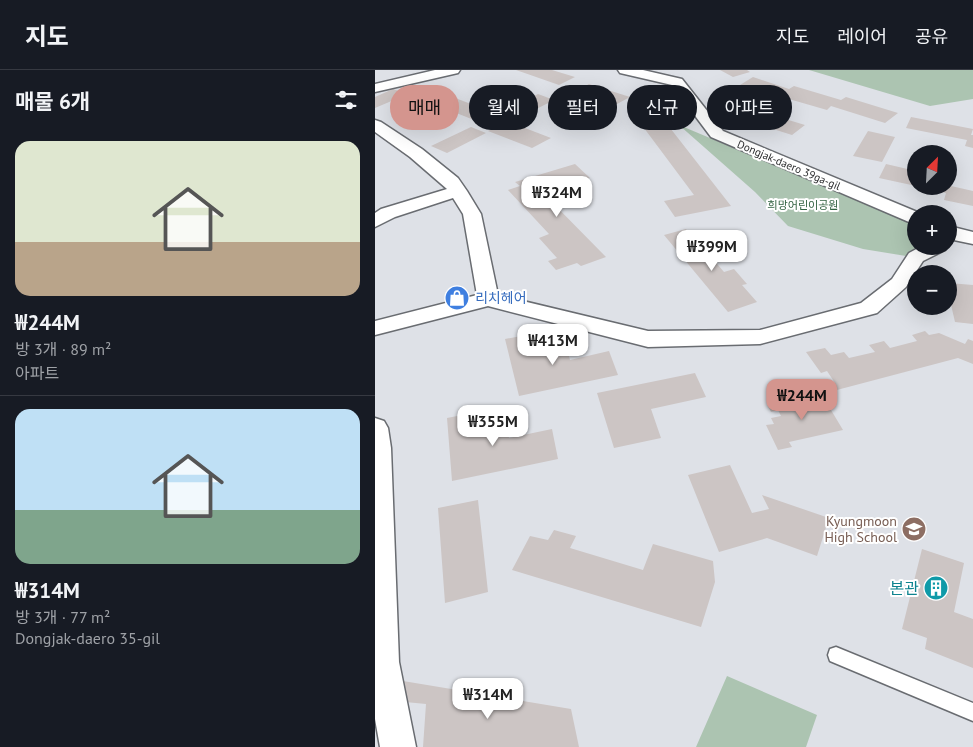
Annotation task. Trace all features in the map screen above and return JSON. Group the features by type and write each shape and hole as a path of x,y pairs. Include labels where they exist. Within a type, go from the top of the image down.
{"street":[{"path":"375,88 453,70"},
{"name":"Dongjak-daero 39ga-gil","path":"625,70 677,82 717,134 907,214"},
{"path":"376,128 416,153 452,182 458,191 472,214 488,299"},
{"path":"375,221 388,213 458,191"},
{"path":"375,328 488,299 648,339 760,337 869,308 899,283 916,257 920,255"},
{"path":"376,441 379,661 398,747"}],"lane":[{"path":"836,656 973,712"}],"green space":[{"path":"809,70 973,70 973,99 930,106"},
{"name":"희망어린이공원","path":"685,130 691,130 907,221 908,255 906,256 863,249 788,226 755,192"},
{"path":"727,676 817,715 806,747 696,747"}],"building":[{"path":"516,70 552,70 575,77 559,85"},
{"path":"720,70 747,70 750,72 733,77"},
{"path":"753,77 777,85 740,85"},
{"path":"794,86 841,100 846,97 898,113 885,123 831,106 827,110 792,100 792,87"},
{"path":"390,90 390,102 375,108 375,97"},
{"path":"617,93 627,96 627,99 617,104"},
{"path":"538,94 548,98 548,103 538,108"},
{"path":"459,99 469,103 469,118 459,114"},
{"path":"911,117 973,129 971,135 973,135 973,148 965,146 967,140 906,128"},
{"path":"792,121 805,125 792,135 776,130 792,130"},
{"path":"469,128 469,130 478,130 486,133 447,153 431,146"},
{"path":"530,130 551,138 532,148 488,131"},
{"path":"645,130 672,130 731,206 675,217 664,201 694,195"},
{"path":"868,131 895,137 882,162 853,156"},
{"path":"575,164 590,178 542,192 606,257 581,266 577,263 556,270 548,261 557,258 539,238 549,234 508,190 520,186 515,182"},
{"path":"886,164 907,169 907,184 879,178"},
{"path":"957,187 973,191 973,206 944,200 945,195 957,195"},
{"path":"686,229 694,239 700,238 710,250 706,251 724,272 734,269 747,284 742,285 757,302 728,312 664,235"},
{"path":"957,284 973,285 973,324 955,322 953,315 957,315"},
{"path":"925,331 929,335 939,333 965,344 968,339 973,341 973,364 958,358 833,391 828,385 835,383 827,371 821,373 806,352 825,348 831,355 844,352 849,358 875,352 869,345 884,341 890,348 917,341 912,335"},
{"path":"543,332 550,355 568,352 570,360 609,351 618,375 519,396 505,339"},
{"path":"695,373 706,397 651,409 661,438 614,448 597,393"},
{"path":"822,395 843,430 789,442 792,447 778,450 766,425 774,424 771,418 781,416 778,410 771,412 768,406"},
{"path":"493,409 496,430 507,428 509,438 552,429 558,459 452,481 447,418"},
{"path":"730,465 752,513 769,509 762,495 829,518 817,556 767,538 719,552 688,475"},
{"path":"478,500 488,592 445,603 438,508"},
{"path":"554,530 576,536 570,548 643,570 653,544 713,561 715,582 701,627 512,570 530,536 548,540"},
{"name":"본관","path":"922,549 964,563 954,612 973,619 973,668 925,649 927,638 902,629"},
{"path":"403,681 571,709 579,747 423,747 426,704 395,701"}],"place":[{"name":"리치헤어","path":"457,298"},
{"name":"Kyungmoon High School","path":"914,529"},
{"name":"본관","path":"936,588"}]}
